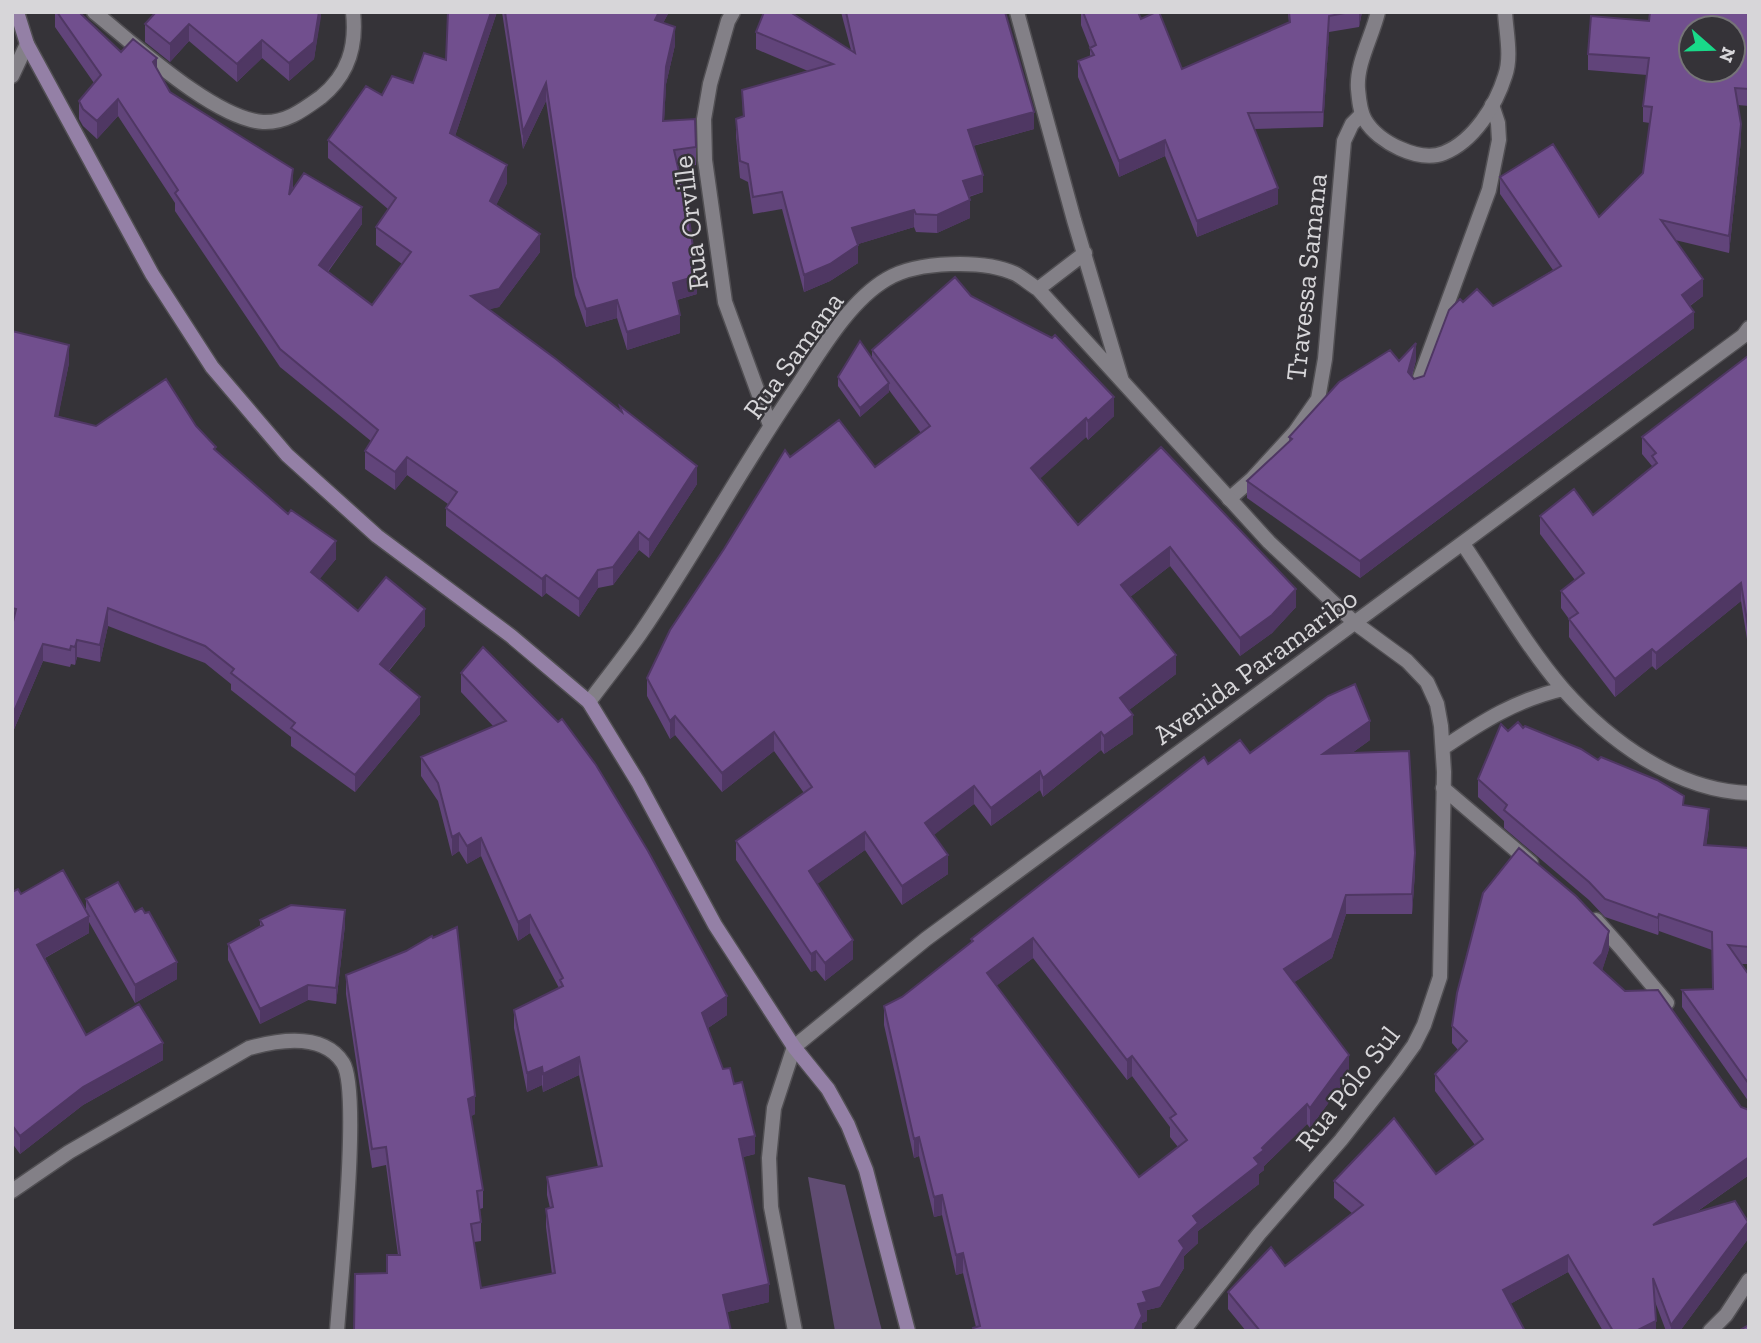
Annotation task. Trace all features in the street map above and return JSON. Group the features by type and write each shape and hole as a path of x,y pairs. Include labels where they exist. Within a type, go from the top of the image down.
{"main road":[{"path":"17,12 27,44 152,274 212,367 287,454 377,536 511,636 589,702 638,782 715,925 794,1047 828,1090 848,1125 866,1170 908,1331"}],"street":[{"path":"94,12 194,90 231,112 262,122 293,117 333,87 352,55 355,38 353,12"},
{"name":"Rua Orville","path":"733,12 710,84 704,119 705,160 725,302 770,425"},
{"path":"1017,12 1124,386"},
{"path":"1378,12 1358,85 1362,114 1372,130 1394,146 1437,155 1445,153 1465,139 1482,121 1492,105 1508,66 1505,12"},
{"path":"12,76 27,44"},
{"path":"1417,386 1489,190 1499,140 1498,123 1492,105"},
{"name":"Travessa Samana","path":"1229,499 1252,479 1295,432 1318,399 1325,359 1344,141 1352,124 1362,114"},
{"path":"1038,289 1085,253"},
{"name":"Rua Samana","path":"589,702 640,634 770,425 831,336 860,301 887,278 921,267 948,263 1013,273 1038,289 1269,542 1355,623"},
{"name":"Avenida Paramaribo","path":"794,1047 926,939 1463,544 1749,328"},
{"path":"1463,544 1563,689 1596,722 1648,759 1686,780 1724,792 1749,793"},
{"name":"Rua Pólo Sul","path":"1183,1331 1259,1234 1341,1140 1396,1070 1424,1025 1440,977 1443,748 1437,705 1427,682 1407,661 1355,623"},
{"path":"1443,748 1508,707 1534,696 1563,689"},
{"path":"1443,788 1543,873"},
{"path":"1583,906 1621,947 1674,1013"},
{"path":"12,1191 69,1152 249,1048 274,1041 317,1042 344,1064 350,1087 351,1124 337,1331"},
{"path":"794,1047 774,1108 769,1158 771,1207 796,1331"},
{"path":"1710,1331 1726,1315 1749,1280"}],"shaded area":[{"path":"808,1177 845,1185 882,1331 835,1331"}],"building":[{"path":"57,12 79,12 121,52 133,39 157,58 153,62 170,92 293,169 289,195 304,173 362,207 319,265 372,305 411,252 376,227 396,198 328,140 366,86 382,95 392,76 413,83 424,53 446,60 448,12 491,12 450,133 507,165 490,201 540,234 499,289 471,296 697,466 649,540 639,532 613,567 598,570 579,599 546,575 542,579 446,508 457,492 407,457 395,472 365,451 378,430 280,349 175,193 178,190 118,99 97,121 83,109 79,101 101,75"},
{"path":"156,12 319,12 314,42 289,63 262,40 237,64 189,24 170,44 145,24"},
{"path":"505,12 659,12 655,20 675,27 666,67 663,121 695,119 696,147 674,150 688,212 697,276 673,283 680,315 627,332 617,300 586,309 575,277 546,83 523,132"},
{"path":"764,12 790,12 855,53 846,12 1005,12 1034,112 968,130 983,175 963,181 970,200 937,215 916,214 914,210 852,228 858,245 830,264 804,275 782,192 753,197 748,164 740,161 736,119 744,116 742,90 833,64 756,32"},
{"path":"1083,12 1138,12 1141,19 1159,12 1182,69 1290,22 1289,12 1350,12 1329,16 1323,112 1248,113 1278,188 1197,221 1165,140 1119,161 1078,61 1094,55 1090,48 1096,45"},
{"path":"1650,12 1749,12 1749,89 1735,88 1741,124 1729,236 1661,220 1703,279 1682,295 1694,312 1360,561 1247,481 1292,439 1289,437 1339,382 1390,350 1399,361 1416,343 1408,372 1414,379 1424,376 1449,310 1460,299 1463,302 1477,289 1493,306 1561,266 1500,177 1553,144 1599,217 1643,173 1652,107 1643,106 1649,58 1588,54 1591,16 1649,21"},
{"path":"955,277 971,296 1052,338 1055,335 1114,397 1088,421 1086,418 1031,468 1078,525 1161,447 1296,589 1272,615 1240,638 1170,547 1121,585 1176,655 1120,698 1133,715 1104,736 1101,732 1043,778 1040,771 991,808 974,786 925,823 948,855 902,886 865,832 809,871 853,940 825,963 816,951 811,954 736,841 812,787 774,732 722,773 675,716 670,721 647,678 670,630 785,450 790,457 839,420 875,467 930,426 872,350"},
{"path":"12,331 69,345 55,416 96,426 166,379 196,426 216,447 214,449 288,514 291,510 336,541 311,572 358,611 386,577 425,609 380,664 420,697 355,775 291,728 295,723 231,673 234,669 205,646 108,608 100,645 77,640 75,647 71,646 70,650 43,644 12,716 12,626 16,609 12,608"},
{"path":"860,341 889,383 860,408 838,377"},
{"path":"1748,356 1749,634 1741,583 1656,653 1652,649 1615,679 1569,619 1578,613 1561,591 1584,573 1540,516 1574,489 1593,515 1657,463 1652,456 1656,453 1642,437"},
{"path":"483,647 558,722 562,719 596,765 648,851 727,996 702,1013 723,1069 730,1068 734,1084 742,1082 755,1136 739,1139 769,1284 723,1295 731,1331 354,1331 355,1274 387,1273 387,1255 400,1255 386,1147 372,1149 346,975 457,927 475,1096 468,1099 483,1190 477,1191 481,1222 471,1224 481,1288 555,1273 546,1209 553,1207 547,1177 602,1166 579,1057 543,1074 542,1067 527,1073 514,1010 563,986 560,980 563,978 530,915 518,922 481,838 467,846 459,833 452,837 438,783 421,757 506,721 461,673"},
{"path":"1355,684 1370,721 1323,754 1409,751 1415,853 1412,894 1346,895 1332,938 1284,969 1349,1055 1310,1108 1307,1104 1262,1148 1264,1150 1254,1158 1259,1164 1193,1216 1198,1223 1179,1241 1184,1248 1160,1287 1143,1292 1147,1302 1138,1304 1142,1316 1134,1331 974,1331 973,1328 980,1326 963,1253 956,1255 942,1195 934,1197 919,1137 914,1139 884,1006 902,997 973,941 971,939 1204,757 1208,764 1240,740 1250,753 1328,696","holes":["1033,938 1127,1060 1132,1056 1176,1114 1170,1118 1187,1140 1139,1177 987,973"]},
{"path":"1518,722 1523,728 1525,726 1581,749 1598,760 1601,757 1657,780 1684,796 1683,805 1709,809 1704,845 1749,848 1749,947 1728,945 1749,975 1749,1084 1682,990 1713,989 1712,932 1659,914 1658,918 1605,899 1589,882 1504,810 1507,805 1478,779 1501,724 1508,731"},
{"path":"1519,848 1576,896 1609,931 1602,954 1594,963 1625,991 1658,990 1741,1107 1749,1110 1749,1157 1653,1225 1735,1201 1748,1222 1671,1325 1653,1278 1656,1321 1636,1331 1613,1331 1568,1255 1503,1290 1525,1331 1260,1331 1228,1292 1271,1247 1285,1266 1363,1205 1334,1181 1394,1118 1436,1174 1483,1139 1435,1074 1467,1041 1452,1026 1457,993 1483,893"},
{"path":"63,870 89,916 37,945 86,1035 139,1004 163,1043 83,1087 20,1136 12,1125 12,892 18,889 21,894"},
{"path":"118,882 135,912 142,908 145,913 149,912 177,962 135,985 86,899"},
{"path":"291,905 345,910 336,988 308,985 260,1009 228,944 263,925 260,920"},
{"path":"1749,1325 1749,1331 1740,1330"}]}
